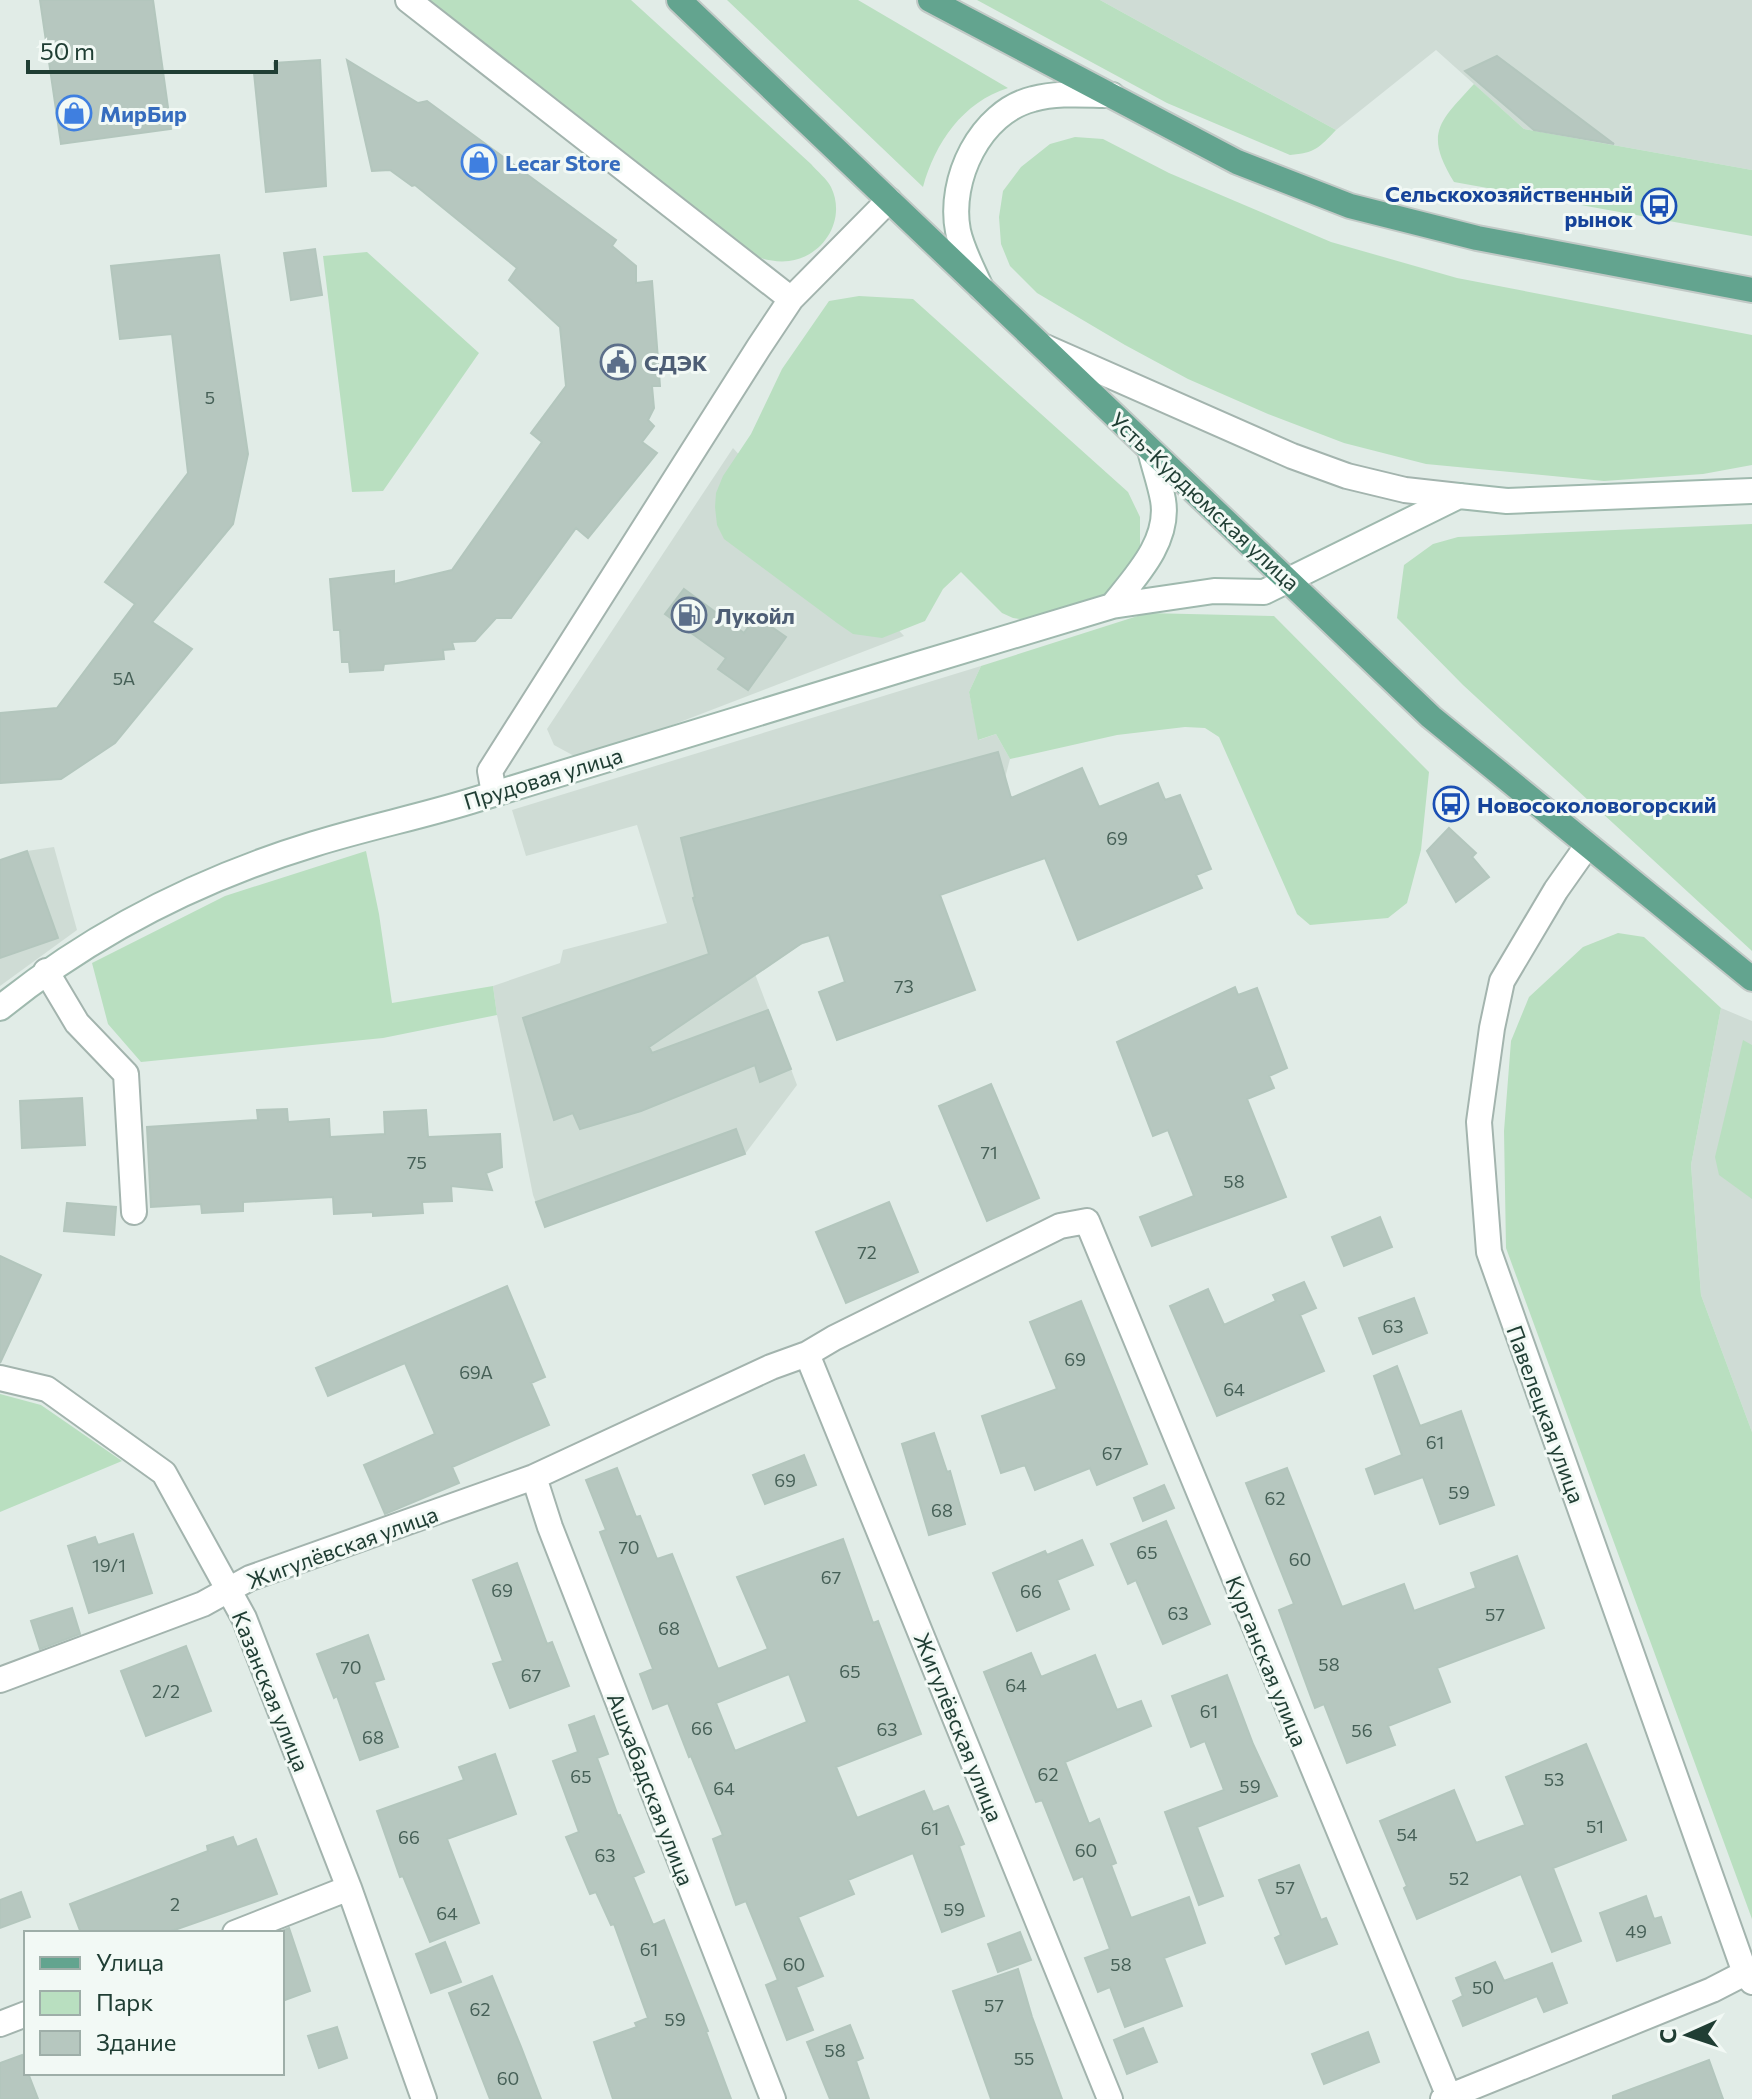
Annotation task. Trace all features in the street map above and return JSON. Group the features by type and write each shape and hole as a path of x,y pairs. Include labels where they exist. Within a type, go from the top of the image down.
{"main road":[{"name":"Усть-Курдюмская улица","path":"679,0 1431,717 1752,979"},
{"path":"930,0 1237,162 1350,206 1477,238 1746,291"}],"street":[{"path":"408,0 791,299"},
{"path":"981,288 959,234 957,220 958,189 977,140 1005,114 1030,99 1062,94 1112,95"},
{"path":"494,793 490,771 791,299 889,200"},
{"path":"1040,344 1292,456 1347,476 1405,490 1507,501 1752,491"},
{"path":"1112,606 1136,577 1162,535 1164,503 1150,450"},
{"name":"Прудовая улица","path":"0,1008 46,971 121,925 217,877 313,844 494,793 1112,606 1214,591 1264,592 1459,496"},
{"name":"Павелецкая улица","path":"1587,846 1556,890 1502,981 1479,1122 1489,1252 1750,1976"},
{"path":"46,971 77,1023 126,1074 134,1212"},
{"name":"Жигулёвская улица","path":"0,1680 203,1604 250,1578 534,1477 771,1367 807,1354 1060,1226 1087,1221"},
{"name":"Курганская улица","path":"1087,1221 1448,2098"},
{"name":"Жигулёвская улица","path":"807,1354 1110,2099"},
{"name":"Казанская улица","path":"0,1378 47,1389 164,1473 244,1618 349,1888 424,2099"},
{"name":"Ашхабадская улица","path":"534,1477 550,1527 773,2099"},
{"path":"240,1931 349,1888"},
{"path":"1448,2098 1750,1976"},
{"path":"0,2024 24,2015"}],"shaded area":[{"path":"1100,0 1752,0 1752,170 1524,129 1436,50 1336,130"},
{"path":"733,448 904,636 589,757 576,757 554,745 547,729"},
{"path":"981,666 969,692 979,740 996,734 1010,759 996,812 1017,868 795,947 755,974 797,1085 745,1154 545,1227 533,1195 493,986 560,963 563,950 667,923 637,825 526,856 512,810"},
{"path":"54,847 77,930 0,986 0,860 27,851"},
{"path":"1721,1008 1752,1021 1752,1432 1701,1295 1691,1165"}],"green space":[{"path":"424,0 631,0 827,181 835,199 836,212 829,235 812,252 789,261 772,261 746,254"},
{"path":"727,0 858,0 1008,88 977,103 953,126 935,155 923,187"},
{"path":"977,0 1100,0 1336,130 1316,148 1290,155 1167,103"},
{"path":"1474,84 1524,129 1752,170 1752,236 1454,182 1440,151 1440,129 1452,108"},
{"path":"1075,137 1103,139 1169,173 1331,242 1457,278 1752,335 1752,465 1703,474 1604,481 1426,464 1344,443 1188,379 1037,293 1010,266 1001,244 999,217 1003,191 1021,167 1050,144"},
{"path":"367,252 479,353 383,491 352,492 323,256"},
{"path":"859,296 913,299 1128,492 1140,517 1140,552 1110,594 1034,621 1013,618 1002,613 961,572 943,589 925,621 882,638 853,634 724,539 717,525 716,493 723,476 751,434 782,369 829,301"},
{"path":"1752,524 1752,951 1463,685 1397,618 1404,565 1433,544 1458,537"},
{"path":"1147,613 1274,616 1429,772 1421,850 1407,903 1388,918 1310,925 1297,914 1219,737 1205,728 1185,727 1117,735 1010,759 996,734 978,740 969,692 981,666"},
{"path":"366,851 392,1003 493,986 497,1015 383,1038 141,1062 108,1024 92,963 225,896"},
{"path":"1618,933 1644,937 1721,1008 1691,1165 1701,1295 1752,1432 1752,1919 1506,1248 1504,1131 1511,1041 1529,997 1583,947"},
{"path":"1743,1040 1752,1045 1752,1199 1719,1175 1715,1157"},
{"path":"0,1394 41,1405 122,1461 0,1512"}],"building":[{"path":"40,0 153,0 171,129 61,144"},
{"path":"1497,56 1614,144 1534,130 1465,71"},
{"path":"320,60 326,186 266,192 254,73 275,72 274,63"},
{"path":"347,60 418,103 427,101 616,240 612,246 636,266 636,283 652,281 660,386 652,386 654,408 648,420 654,426 642,442 657,453 588,538 576,528 511,618 496,618 475,641 452,642 454,649 443,650 444,659 384,664 383,670 350,672 349,662 342,662 340,630 334,630 330,579 394,571 394,584 452,570 542,442 531,433 566,386 560,327 509,280 517,268 415,185 412,186 390,170 372,171"},
{"path":"315,249 322,295 291,300 284,253"},
{"path":"219,255 248,454 233,524 152,622 192,649 115,743 61,779 0,783 0,713 57,708 135,604 105,582 188,473 172,334 120,339 111,266"},
{"path":"684,589 744,633 756,616 786,637 748,690 718,669 726,658 665,614"},
{"path":"998,752 1011,798 1082,768 1099,807 1158,783 1165,800 1180,795 1211,869 1196,875 1202,888 1078,940 1045,858 940,895 975,990 837,1040 819,992 845,982 829,935 802,943 649,1047 652,1053 768,1010 791,1069 760,1082 755,1065 641,1111 580,1129 573,1113 554,1120 523,1018 709,954 693,898 681,838"},
{"path":"1449,828 1476,853 1472,857 1489,877 1456,902 1427,851"},
{"path":"27,851 58,938 0,958 0,860"},
{"path":"1235,987 1238,995 1257,988 1287,1068 1269,1076 1274,1088 1247,1099 1286,1197 1152,1246 1140,1217 1194,1196 1168,1130 1153,1136 1117,1042"},
{"path":"991,1084 1039,1198 987,1221 939,1106"},
{"path":"82,1098 85,1145 22,1148 20,1101"},
{"path":"287,1109 288,1122 329,1119 330,1137 385,1134 384,1112 426,1110 428,1137 500,1134 502,1167 486,1173 492,1190 451,1186 452,1201 422,1202 423,1213 373,1216 373,1212 334,1214 333,1197 243,1202 243,1211 202,1213 201,1204 151,1207 147,1127 258,1120 257,1110"},
{"path":"736,1129 745,1154 545,1227 536,1202"},
{"path":"889,1202 918,1272 846,1303 816,1232"},
{"path":"67,1203 116,1207 114,1235 64,1231"},
{"path":"1380,1217 1392,1247 1344,1266 1332,1237"},
{"path":"0,1256 41,1275 0,1363"},
{"path":"1304,1282 1316,1308 1300,1315 1324,1371 1217,1416 1170,1306 1208,1289 1224,1325 1276,1301 1273,1295"},
{"path":"507,1286 545,1377 531,1383 549,1425 452,1467 459,1483 385,1514 364,1465 435,1434 405,1363 328,1396 316,1368"},
{"path":"1414,1298 1427,1333 1373,1354 1359,1318"},
{"path":"1081,1301 1147,1464 1097,1485 1090,1468 1035,1490 1025,1465 1001,1473 982,1416 1057,1389 1030,1322"},
{"path":"1397,1366 1420,1426 1461,1411 1494,1505 1440,1524 1423,1477 1375,1494 1366,1469 1402,1455 1374,1376"},
{"path":"934,1433 947,1472 950,1471 965,1524 929,1535 902,1444"},
{"path":"804,1455 816,1485 765,1504 753,1475"},
{"path":"617,1468 657,1559 672,1554 718,1669 768,1649 737,1577 843,1539 873,1623 878,1621 921,1734 836,1767 857,1818 924,1791 933,1812 948,1806 964,1844 959,1846 984,1916 942,1932 913,1853 848,1880 854,1894 798,1917 823,1976 796,1987 813,2030 787,2040 766,1985 778,1980 746,1901 736,1905 713,1839 723,1835 668,1703 653,1709 640,1674 653,1669 600,1532 606,1530 586,1480","holes":["789,1674 807,1722 735,1751 716,1703"]},
{"path":"1287,1468 1342,1607 1404,1584 1414,1611 1476,1588 1471,1573 1517,1556 1544,1628 1437,1668 1450,1702 1388,1726 1395,1745 1347,1763 1324,1704 1315,1708 1279,1610 1294,1604 1246,1483"},
{"path":"1164,1485 1174,1508 1143,1521 1134,1498"},
{"path":"1166,1521 1210,1624 1163,1644 1136,1580 1128,1584 1111,1544"},
{"path":"133,1534 152,1593 89,1613 68,1546 95,1537 98,1545"},
{"path":"1082,1540 1093,1565 1057,1580 1069,1609 1017,1631 993,1573 1045,1551 1047,1555"},
{"path":"517,1563 547,1644 552,1642 569,1686 510,1708 493,1664 503,1661 473,1580"},
{"path":"72,1608 80,1634 40,1649 31,1621"},
{"path":"368,1635 384,1679 374,1682 398,1747 360,1760 337,1696 334,1698 317,1654"},
{"path":"186,1646 211,1711 146,1736 121,1671"},
{"path":"1031,1653 1041,1677 1095,1655 1117,1710 1141,1701 1151,1726 1065,1762 1089,1824 1099,1819 1116,1863 1111,1865 1131,1918 1189,1897 1205,1943 1164,1958 1182,2006 1125,2027 1110,1987 1098,1992 1085,1958 1110,1949 1083,1876 1074,1880 1042,1800 1036,1802 984,1672"},
{"path":"1227,1675 1277,1796 1197,1827 1223,1896 1199,1905 1165,1812 1224,1790 1205,1741 1191,1747 1172,1696"},
{"path":"594,1716 608,1754 597,1758 618,1816 644,1872 633,1877 653,1925 664,1920 731,2099 613,2099 594,2042 637,2027 635,2023 648,2018 614,1924 611,1925 596,1892 590,1894 566,1837 579,1832 553,1761 578,1752 569,1725"},
{"path":"1586,1744 1626,1840 1553,1868 1581,1941 1552,1952 1521,1874 1417,1919 1380,1821 1454,1790 1476,1843 1525,1825 1506,1777"},
{"path":"495,1754 516,1814 447,1839 479,1923 430,1942 403,1876 400,1877 377,1811 464,1780 459,1767"},
{"path":"233,1837 237,1847 256,1839 277,1894 172,1931 80,1931 70,1904 208,1851 207,1846"},
{"path":"1299,1865 1321,1920 1326,1918 1337,1944 1286,1964 1275,1938 1281,1935 1259,1880"},
{"path":"21,1892 30,1917 0,1928 0,1900"},
{"path":"1646,1896 1654,1919 1661,1917 1670,1943 1617,1961 1600,1913"},
{"path":"289,1928 310,1991 284,2000 284,1931"},
{"path":"1020,1932 1031,1960 998,1972 988,1944"},
{"path":"445,1942 461,1982 431,1993 416,1954"},
{"path":"1495,1962 1504,1981 1552,1963 1567,2003 1544,2012 1537,1996 1463,2026 1453,2001 1463,1996 1456,1978"},
{"path":"1018,1969 1062,2099 991,2099 953,1991"},
{"path":"492,1976 541,2099 490,2099 449,1993"},
{"path":"850,2025 863,2058 856,2061 869,2099 830,2099 807,2042"},
{"path":"337,2027 347,2058 319,2068 308,2036"},
{"path":"1143,2028 1157,2062 1127,2074 1114,2040"},
{"path":"1368,2032 1379,2062 1324,2084 1312,2054"},
{"path":"22,2055 24,2075 29,2075 38,2099 0,2099 0,2063"},
{"path":"1709,2060 1723,2099 1613,2099 1613,2096"}],"place":[{"name":"МирБир","path":"74,113"},
{"name":"Lecar Store","path":"479,162"},
{"name":"Сельскохозяйственный рынок","path":"1659,206"},
{"name":"СДЭК","path":"618,362"},
{"name":"Лукойл","path":"689,615"},
{"name":"Новосоколовогорский","path":"1451,804"}]}
